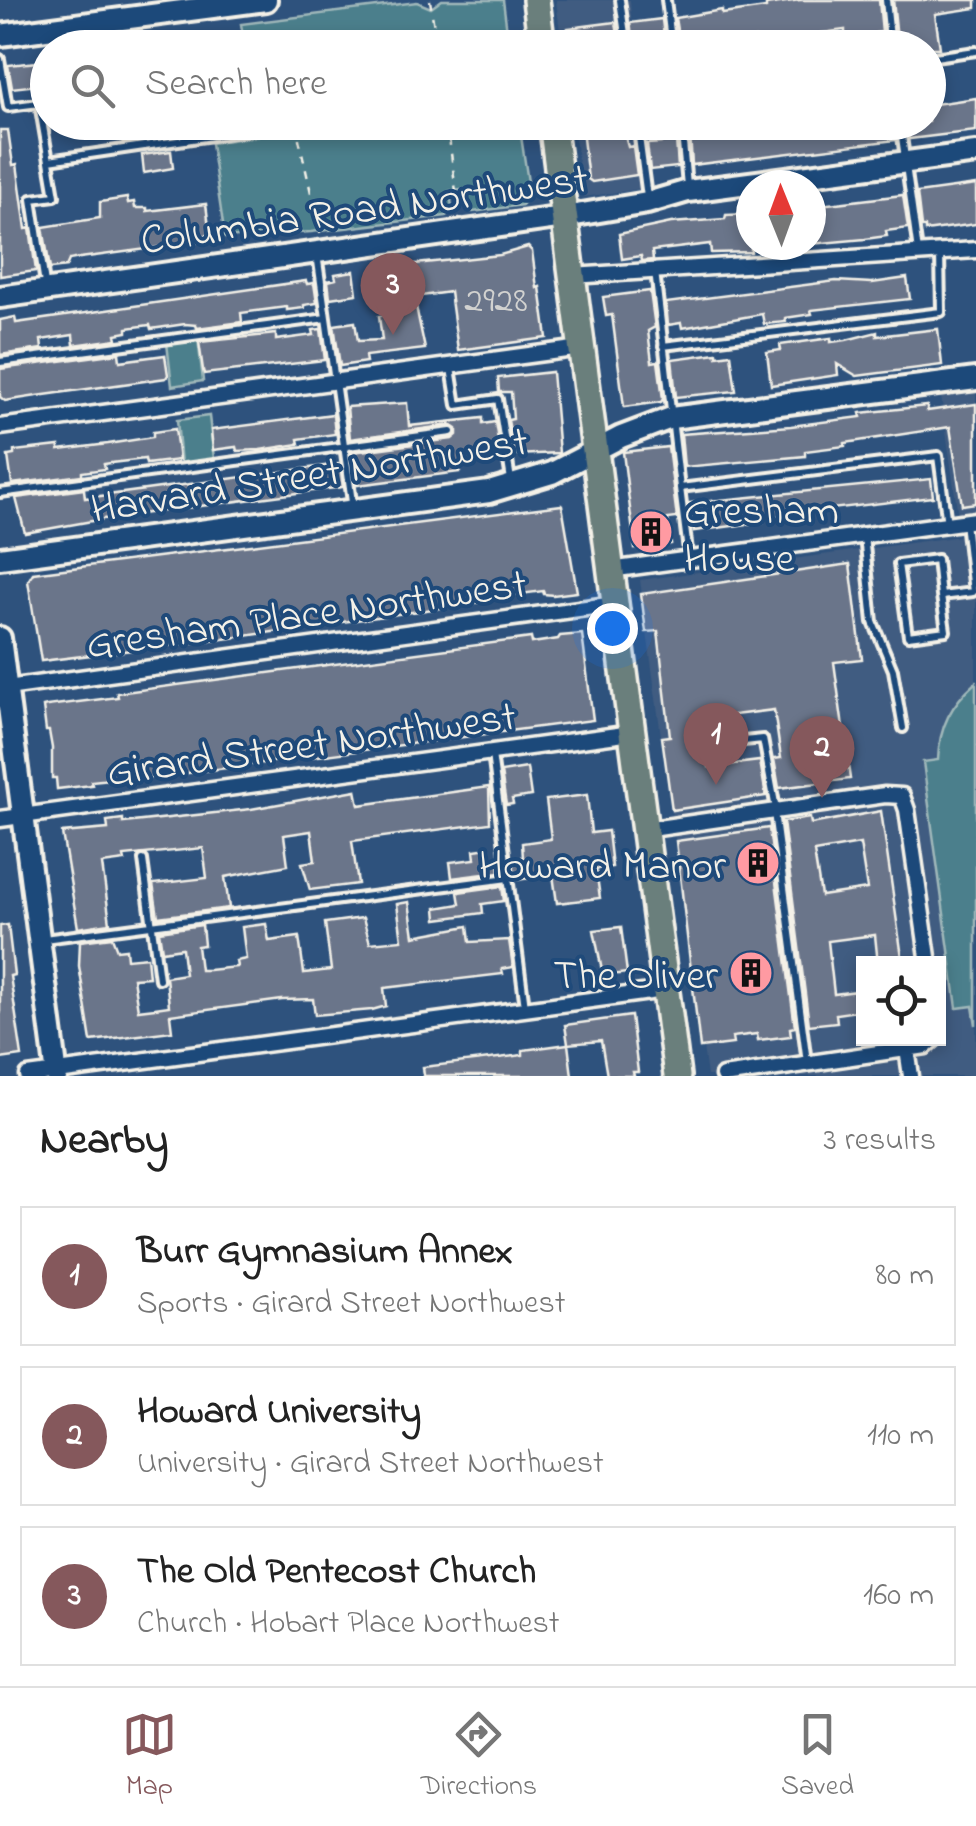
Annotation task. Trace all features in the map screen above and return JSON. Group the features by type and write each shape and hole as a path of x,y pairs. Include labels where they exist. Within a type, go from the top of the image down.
{"highway":[{"path":"536,0 540,30"},
{"path":"554,140 677,1076"}],"main road":[{"path":"38,30 266,0"},
{"path":"0,35 30,31"},
{"name":"Columbia Road Northwest","path":"0,297 319,244 564,217 688,192 976,153"},
{"name":"Harvard Street Northwest","path":"0,558 512,486 552,473 641,428 671,418 976,379"},
{"path":"0,638 11,818 38,940 56,1074"}],"street":[{"path":"572,276 976,250"},
{"path":"0,428 581,348"},
{"path":"610,570 970,520"},
{"name":"Gresham Place Northwest","path":"4,683 615,604"},
{"name":"Girard Street Northwest","path":"11,818 632,734"},
{"path":"644,830 896,794 905,800 928,956"},
{"path":"28,1076 130,1068 525,1007 665,990"},
{"path":"723,1076 924,1046"},
{"path":"907,1049 911,1076"}],"lane":[{"path":"620,0 624,30"},
{"path":"666,0 670,30"},
{"path":"886,0 889,30"},
{"path":"946,55 976,51"},
{"path":"0,58 8,107 30,104"},
{"path":"45,140 55,196 32,199 46,290"},
{"path":"49,160 185,140"},
{"path":"639,140 648,203"},
{"path":"683,140 688,192"},
{"path":"903,140 918,254"},
{"path":"319,244 353,511"},
{"path":"663,346 941,312 940,252"},
{"path":"654,270 689,559"},
{"path":"0,362 326,318"},
{"path":"450,366 457,405 498,399 512,486"},
{"path":"0,493 452,432"},
{"path":"680,488 938,456 947,524"},
{"path":"941,596 973,592 970,520"},
{"path":"864,535 873,622 893,670 903,728"},
{"path":"936,559 941,596 946,631 908,636 898,564 936,559"},
{"path":"724,743 763,740 807,1064"},
{"path":"492,753 525,1007"},
{"path":"143,860 159,979"},
{"path":"38,940 508,878"}],"path":[{"path":"430,0 434,30"},
{"path":"300,140 319,244"},
{"path":"449,140 458,206"}],"shaded area":[{"path":"556,0 630,0 632,30 560,30"},
{"path":"575,140 639,140 642,189 583,197"},
{"path":"976,391 976,1076 707,1076 640,580 961,536 941,396"}],"green space":[{"path":"442,0 503,0 507,30 242,30 241,24 417,2 431,8"},
{"path":"522,140 530,195 522,205 473,212 463,206 461,190 450,191 452,208 446,216 225,238 211,143"},
{"path":"198,338 203,381 172,386 167,343"},
{"path":"209,416 214,459 181,464 177,420"},
{"path":"976,682 976,1025 973,1006 957,1008 923,762 938,760 948,717"}],"building":[{"path":"800,0 879,0 882,30 677,30 675,18"},
{"path":"893,0 976,0 976,8 935,14 937,30 896,30"},
{"path":"662,19 663,30 631,30 630,23"},
{"path":"616,22 617,30 568,30"},
{"path":"30,63 30,86 12,88 8,65"},
{"path":"976,98 976,131 946,135 946,102"},
{"path":"0,130 8,130 13,165 17,164 36,271 0,276"},
{"path":"583,140 626,140 628,147 633,146 637,175 592,182 588,179"},
{"path":"676,140 678,167 650,170 647,144"},
{"path":"690,140 896,140 692,165"},
{"path":"171,151 173,168 144,173 142,155"},
{"path":"976,185 976,224 925,231 921,227 917,193"},
{"path":"903,195 908,228 886,231 887,236 826,242 826,204"},
{"path":"127,198 135,208 147,211 206,204 210,235 199,236 199,242 69,260 66,267 50,269 43,227 100,218 100,202"},
{"path":"726,215 736,215 736,252 711,253 710,244 652,251 653,260 642,261 641,256 622,259 619,234 671,223 725,219"},
{"path":"528,247 532,251 537,288 540,287 547,338 458,350 450,292 414,297 425,349 365,356 366,362 340,366 334,325 355,322 358,341 382,340 379,316 403,313 396,266 500,255"},
{"path":"354,271 357,294 330,298 328,281 336,279 335,274"},
{"path":"907,278 910,299 811,310 812,314 785,318 786,322 764,324 762,314 682,328 681,323 668,325 666,303 836,281 872,283"},
{"path":"306,281 314,283 317,303 304,308 241,313 242,322 197,328 185,324 127,328 127,332 116,334 117,339 74,345 73,335 41,340 42,349 0,355 0,320 15,317 16,323"},
{"path":"650,291 655,327 648,331 652,362 658,361 663,399 624,407 612,315 606,316 603,297"},
{"path":"321,329 325,360 204,374 199,342 276,334 276,340 314,335 313,330"},
{"path":"938,329 942,365 857,376 837,364 838,375 771,385 767,352 781,350 780,345 831,338 831,342 846,340 877,332 877,336"},
{"path":"119,353 120,361 165,355 168,375 5,401 0,397 0,369"},
{"path":"731,354 736,391 676,397 672,359"},
{"path":"552,372 559,453 514,455 508,420 513,419 511,392 499,392 498,378"},
{"path":"407,403 409,426 483,418 483,424 495,422 501,458 459,464 460,472 357,485 352,452 452,439 457,435 457,429 450,425 350,439 347,407"},
{"path":"976,404 976,503 962,505 950,427 805,451 805,456 684,467 681,434 791,426 861,417 860,413 927,406 927,411"},
{"path":"333,414 335,434 260,450 213,450 211,430"},
{"path":"175,429 179,460 104,464 105,469 82,475 12,484 8,456 14,455 14,451 108,444 153,437 153,432"},
{"path":"668,447 677,518 668,519 671,544 635,549 623,452"},
{"path":"340,464 343,487 25,533 16,498 84,489 85,498"},
{"path":"931,479 933,497 763,517 763,522 694,531 689,503"},
{"path":"562,505 577,592 553,595 543,591 231,638 41,661 28,581 33,573"},
{"path":"850,564 862,659 834,662 850,779 779,788 774,759 781,758 774,710 702,719 709,767 760,761 766,796 672,810 662,737 670,736 658,631 646,632 641,594"},
{"path":"582,634 593,720 134,780 91,781 92,785 57,789 56,778 52,778 52,748 43,707 118,697 117,693"},
{"path":"527,768 531,796 512,799 513,804 506,805 501,772"},
{"path":"489,787 490,823 352,841 358,884 310,890 302,863 315,861 311,831 284,835 288,865 225,877 229,908 158,917 153,884 207,878 203,848 124,856 125,861 102,864 110,923 78,928 62,833 108,829 107,821 123,819 123,823 251,809 356,790 359,805"},
{"path":"587,795 591,833 608,831 612,867 596,869 600,898 557,903 553,875 515,880 513,859 523,858 522,843 551,839 546,800"},
{"path":"881,811 902,956 877,956 875,935 828,941 834,994 856,991 856,1011 836,1014 837,1022 809,1025 783,822 810,818 811,824","holes":["860,844 867,889 821,896 814,852"]},
{"name":"The Oliver","path":"769,828 795,1027 790,1028 791,1036 758,1040 757,1034 732,1037 733,1044 700,1048 676,841"},
{"path":"489,848 490,860 499,860 500,872 452,878 450,862 475,859 474,850"},
{"path":"502,886 504,901 482,904 483,913 437,919 436,908 460,904 458,892"},
{"path":"409,902 414,936 468,926 470,942 509,940 513,967 502,969 503,974 384,988 386,1006 372,1010 315,1015 313,999 282,1000 170,1015 172,1031 91,1041 79,966 80,941 112,937 117,950 126,949 127,959 147,957 149,977 133,978 138,1010 155,1008 169,1006 166,977 185,974 182,948 162,951 159,931 202,925 204,945 197,946 200,970 209,970 237,967 236,961 246,959 242,927 266,924 269,941 299,937 304,973 331,970 325,923 363,918 370,943 402,940 397,904"},
{"path":"8,925 14,975 10,976 22,1056 0,1059 0,926"},
{"path":"621,927 627,973 603,976 594,930"},
{"path":"631,1016 638,1072 633,1072 634,1076 607,1076 601,1041 568,1044 565,1025"},
{"path":"568,1044 572,1076 424,1076 423,1067 523,1055 523,1050"}],"place":[{"name":"The Old Pentecost Church","path":"393,335"},
{"name":"Gresham House","path":"651,532"},
{"name":"Burr Gymnasium Annex","path":"716,785"},
{"name":"Howard University","path":"822,798"},
{"name":"Howard Manor","path":"758,863"},
{"name":"The Oliver","path":"751,973"}]}
